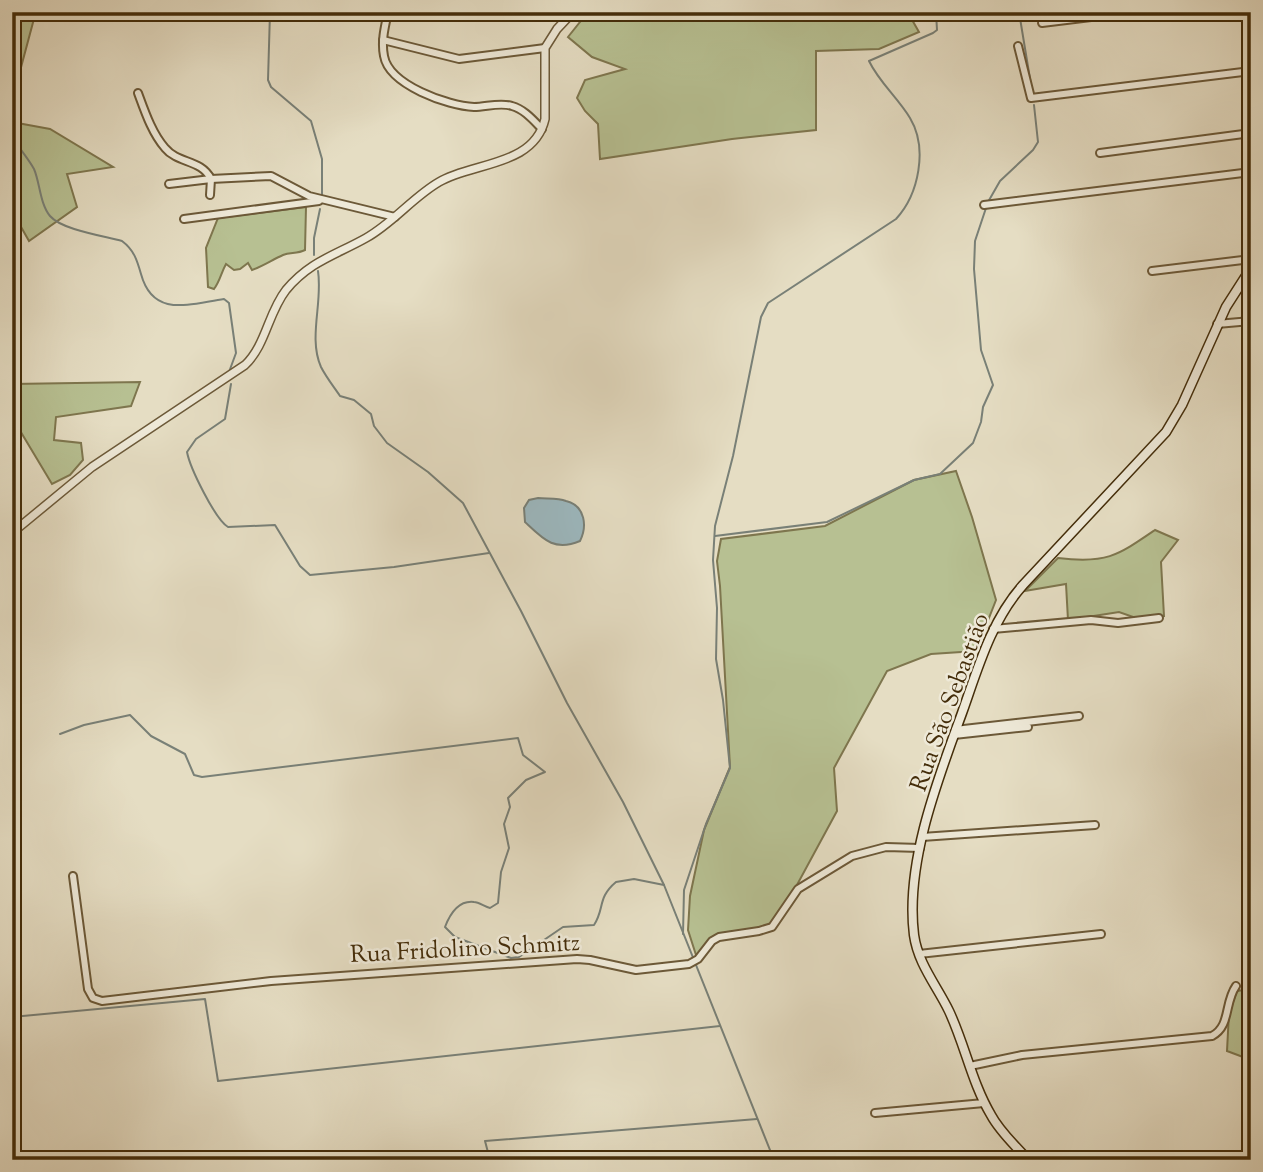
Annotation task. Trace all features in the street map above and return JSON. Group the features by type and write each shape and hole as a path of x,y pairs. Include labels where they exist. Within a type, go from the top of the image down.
{"main road":[{"name":"Rua São Sebastião","path":"1028,1160 999,1128 984,1103 949,1012 919,954 913,912 922,837 955,733 993,629 1009,601 1166,432 1182,405 1217,324 1251,268"}],"street":[{"path":"388,12 383,40 384,58 388,66 422,94 437,101 462,106 512,106 542,129"},
{"path":"12,533 92,467 245,365 257,350 277,304 299,276 328,255 366,238 443,180 517,155 534,140 545,120 545,48 557,29 573,12"},
{"path":"1042,23 1132,12"},
{"path":"383,40 459,59 545,48"},
{"path":"1018,46 1031,98 1251,71"},
{"path":"138,93 151,125 166,149 202,166 211,179 210,195"},
{"path":"1100,153 1251,133"},
{"path":"984,205 1251,172"},
{"path":"169,184 251,175 271,176 309,196 395,217"},
{"path":"184,219 324,200"},
{"path":"1152,271 1251,259"},
{"path":"1217,324 1251,321"},
{"path":"993,629 1091,620 1118,623 1159,618"},
{"path":"955,733 1079,716"},
{"path":"955,733 1028,727"},
{"path":"922,837 1095,825"},
{"name":"Rua Fridolino Schmitz","path":"72,876 88,986 93,998 99,1001 285,980 552,961 590,960 636,970 692,963 719,937 759,932 772,927 795,892 852,856 886,847 920,848"},
{"path":"919,954 1101,934"},
{"path":"970,1066 1022,1055 1212,1036 1224,1025 1229,999 1236,986"},
{"path":"875,1113 984,1103"},
{"path":"1240,1160 1250,1159"}],"green space":[{"path":"12,12 93,12 35,15 12,101"},
{"path":"588,12 906,12 909,16 909,12 971,12 911,18 919,32 879,49 816,51 816,130 732,139 600,159 598,124 577,98 585,80 625,69 592,57 568,37"},
{"path":"12,122 50,129 113,167 67,174 77,207 29,241 12,211"},
{"path":"306,207 305,250 283,255 252,270 248,263 234,270 226,264 214,289 208,287 206,248 218,218"},
{"path":"140,382 131,406 56,417 54,440 81,443 83,460 70,475 52,484 16,424 12,425 12,384"},
{"path":"956,471 996,600 976,651 931,654 887,671 834,768 837,811 778,920 772,927 727,935 696,955 688,930 690,896 704,830 730,767 717,561 721,539 825,526 914,480"},
{"path":"1155,530 1178,540 1161,562 1164,616 1136,618 1119,612 1068,620 1066,584 1025,591 1058,558 1100,559 1120,552"},
{"path":"1251,989 1251,1060 1227,1051 1229,1013 1237,991"}],"water":[{"path":"529,500 563,500 578,507 584,524 580,541 563,545 550,542 525,522 524,508"}],"waterway":[{"path":"270,12 268,80 271,87 311,121 322,159 322,195"},
{"path":"683,934 684,890 706,824 730,768 716,659 717,608 713,560 715,526 733,456 761,317 768,303 896,219 904,209 915,184 920,157 916,130 869,61 933,33 937,30 936,12"},
{"path":"1019,12 1032,91"},
{"path":"988,202 1000,181 1038,142 1034,105"},
{"path":"12,137 34,169 44,206 50,216 73,229 122,241 134,256 147,288 154,297 163,303 174,305 224,299 229,303 236,353 229,372"},
{"path":"715,536 827,522 914,480 940,474 973,443 983,407 993,385 981,350 974,269 975,241 986,208"},
{"path":"314,255 314,238 320,209"},
{"path":"318,271 316,344 321,367 340,396 354,400 371,414 374,426 387,443 428,472 463,503 567,703 623,802 664,885 774,1160"},
{"path":"231,384 225,419 196,439 187,452 204,492 228,527 275,525 300,566 310,575 394,567 489,553"},
{"path":"60,734 84,725 130,715 151,736 185,754 194,775 202,777 518,738 523,755 545,772 526,780 508,798 510,807 504,824 509,848 501,872 498,903 490,908 476,902 463,903 452,913 445,927 455,937 511,958 519,957 563,927 594,925 606,893 616,882 634,879 664,885"},
{"path":"12,1017 205,999 218,1081 720,1026"},
{"path":"490,1160 485,1141 757,1119"}]}
